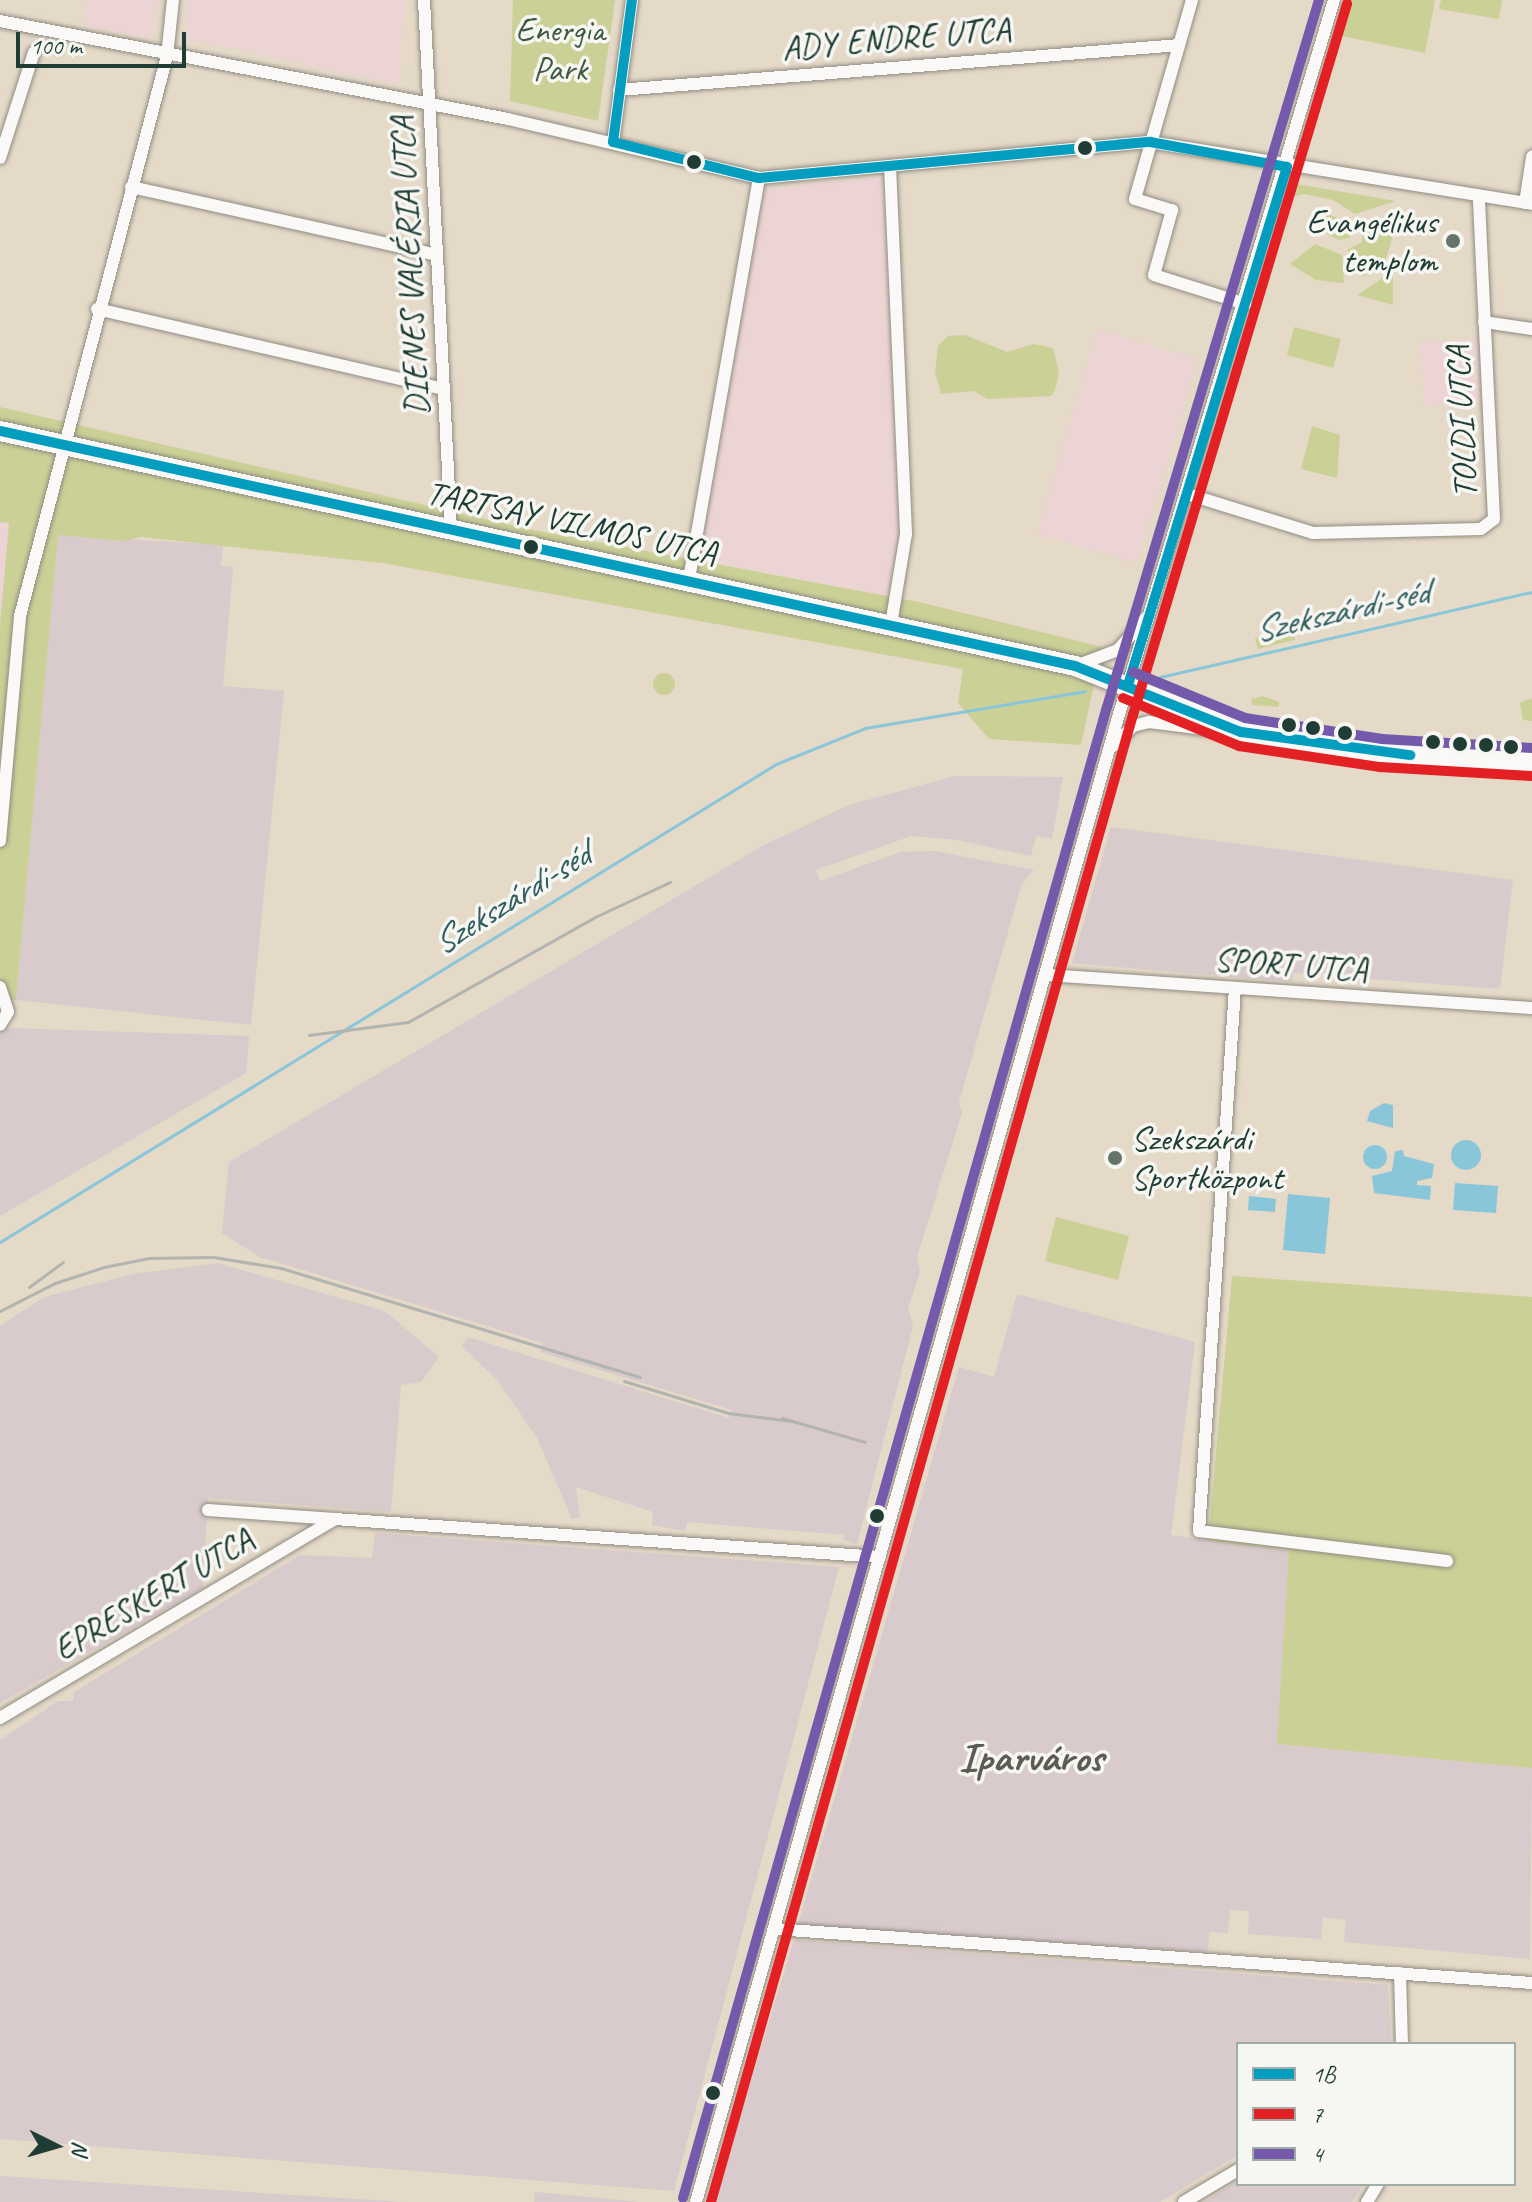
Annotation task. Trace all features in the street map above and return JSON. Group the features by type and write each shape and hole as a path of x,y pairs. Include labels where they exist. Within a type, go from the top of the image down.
{"main road":[{"name":"TARTSAY VILMOS UTCA","path":"0,431 689,579 1075,666 1241,732 1381,753 1532,762"}],"street":[{"path":"0,841 20,616 97,309 167,56 173,0"},
{"name":"DIENES VALÉRIA UTCA","path":"424,0 451,529"},
{"path":"613,142 632,0"},
{"path":"1192,0 1135,199 1172,210 1154,275 1246,304"},
{"path":"696,2202 1128,685 1246,304 1334,0"},
{"path":"0,21 613,142 759,178 1150,142 1287,167 1528,204 1532,157"},
{"name":"ADY ENDRE UTCA","path":"619,90 1179,45"},
{"path":"0,158 34,52"},
{"path":"890,166 906,534 891,625"},
{"path":"689,579 759,178"},
{"path":"131,187 437,255"},
{"name":"TOLDI UTCA","path":"1187,494 1313,533 1481,529 1494,519 1479,197"},
{"path":"97,309 444,389"},
{"path":"1484,322 1532,329"},
{"path":"1075,666 1118,650 1150,613"},
{"path":"1110,748 1133,726 1149,722 1208,733 1241,732"},
{"name":"SPORT UTCA","path":"1046,975 1532,1008"},
{"path":"0,987 8,1012 0,1025"},
{"path":"1235,988 1199,1531 1447,1561"},
{"name":"EPRESKERT UTCA","path":"208,1510 880,1557"},
{"name":"EPRESKERT UTCA","path":"0,1718 335,1519"},
{"path":"775,1929 1532,1983"},
{"path":"1400,1973 1402,2042"},
{"path":"1184,2202 1236,2171"}],"shaded area":[{"path":"85,0 158,0 153,39 83,26"},
{"path":"189,0 403,0 401,85 185,38"},
{"path":"884,176 901,539 890,596 696,559 764,189"},
{"path":"1097,330 1198,359 1137,563 1037,534"},
{"path":"1477,339 1480,402 1424,405 1420,343"},
{"path":"0,522 10,523 0,624"},
{"path":"58,535 223,545 221,566 233,567 223,686 284,691 251,1025 16,1000"},
{"path":"955,776 1063,777 1052,839 1036,836 1031,856 958,840 911,836 816,870 820,881 901,852 935,851 1034,870 1022,883 959,1102 962,1113 917,1257 920,1272 908,1308 913,1326 857,1544 843,1540 844,1535 687,1522 685,1531 652,1525 653,1512 576,1487 580,1517 572,1519 537,1438 498,1381 462,1346 468,1337 729,1418 732,1410 540,1352 543,1343 260,1257 222,1233 229,1162 764,845 849,805"},
{"path":"1111,827 1513,880 1500,989 1293,973 1292,982 1072,963"},
{"path":"9,1028 249,1036 246,1073 0,1216 0,1032"},
{"path":"217,1263 385,1311 439,1357 421,1382 401,1385 391,1512 208,1498 203,1588 0,1703 0,1326 44,1297 133,1274"},
{"path":"1017,1294 1195,1342 1171,1535 1289,1550 1278,1744 1532,1768 1530,1959 1344,1942 1346,1920 1323,1917 1321,1939 1248,1934 1249,1911 1230,1910 1228,1933 1209,1932 1208,1952 798,1925 959,1367 994,1377"},
{"path":"375,1533 839,1567 674,2191 0,2139 0,1740 58,1701 73,1701 74,1692 300,1555 372,1558"},
{"path":"794,1940 1388,1985 1391,2042 1236,2042 1236,2156 1160,2202 714,2202"},
{"path":"0,2176 403,2202 0,2202"},
{"path":"1236,2182 1236,2186 1363,2186 1352,2202 1204,2202"},
{"path":"535,2192 640,2202 534,2202"}],"green space":[{"name":"Energia Park","path":"513,0 615,0 598,121 510,101"},
{"path":"1348,0 1435,0 1425,53 1337,35"},
{"path":"1441,0 1502,0 1499,19 1439,9"},
{"path":"1296,184 1396,201 1355,214 1333,200 1304,194 1292,197 1268,274 1263,273 1290,190"},
{"path":"1321,212 1349,222 1350,238 1339,240 1323,232 1315,220"},
{"path":"1387,222 1392,239 1385,261 1363,277 1347,250 1362,242 1363,224"},
{"path":"1315,244 1342,255 1344,283 1316,280 1290,264"},
{"path":"1393,267 1393,305 1357,295 1377,282"},
{"path":"1294,327 1341,339 1333,368 1287,355"},
{"path":"965,335 1007,352 1034,344 1053,348 1059,373 1055,390 1051,396 987,399 974,391 941,394 935,372 938,346 948,336"},
{"path":"0,407 533,530 919,602 1102,647 1081,745 989,739 958,703 963,669 382,563 141,537 125,541 58,535 16,1000 0,998 0,624 9,523 0,522"},
{"path":"1312,426 1340,435 1337,478 1301,469"},
{"path":"1292,629 1295,640 1258,649 1255,638"},
{"path":"664,673 672,676 675,684 672,692 664,695 656,692 653,684 656,676"},
{"path":"1262,696 1279,702 1279,707 1252,705 1251,699"},
{"path":"1532,698 1532,721 1523,720 1520,703"},
{"path":"1056,1217 1129,1236 1118,1280 1045,1261"},
{"path":"1232,1276 1532,1297 1532,1768 1277,1744 1289,1550 1208,1541"}],"water":[{"path":"1384,1103 1393,1105 1393,1128 1367,1121 1370,1111"},
{"path":"1466,1140 1472,1141 1480,1149 1480,1161 1472,1169 1466,1170 1460,1169 1452,1161 1451,1155 1452,1149 1460,1141"},
{"path":"1375,1145 1384,1148 1387,1157 1384,1166 1375,1169 1366,1166 1363,1157 1366,1148"},
{"path":"1403,1150 1404,1156 1434,1164 1432,1178 1417,1181 1417,1185 1431,1186 1430,1200 1374,1193 1372,1176 1392,1171 1395,1151"},
{"path":"1455,1183 1498,1186 1496,1213 1453,1210"},
{"path":"1288,1194 1330,1198 1325,1254 1283,1250"},
{"path":"1249,1196 1276,1199 1275,1212 1248,1210"}],"waterway":[{"name":"Szekszárdi-séd","path":"1160,677 1532,592"},
{"name":"Szekszárdi-séd","path":"0,1242 776,764 865,728 1085,691"}],"railway":[{"path":"309,1035 408,1022 595,917 670,882"},
{"path":"0,1311 55,1283 104,1267 149,1258 213,1257 281,1268 640,1377"},
{"path":"29,1287 63,1262"},
{"path":"624,1381 728,1413 792,1421"},
{"path":"782,1418 865,1442"}],"transit line":[{"name":"1B","path":"613,142 632,0"},
{"name":"4","path":"683,2198 1107,707 1319,0"},
{"name":"7","path":"711,2202 1133,715 1347,4"},
{"name":"1B","path":"613,142 759,178 1150,142 1287,167"},
{"name":"1B","path":"1128,685 1287,167"},
{"name":"1B","path":"0,431 1075,666 1241,732 1410,755"},
{"name":"4","path":"1133,672 1245,718 1382,739 1532,748"},
{"name":"7","path":"1123,698 1239,746 1380,767 1531,776"}],"place":[{"name":"Evangélikus templom","path":"1453,241"},
{"name":"Szekszárdi Sportközpont","path":"1115,1158"}],"district":[{"name":"Iparváros","path":"1031,1758"}]}
